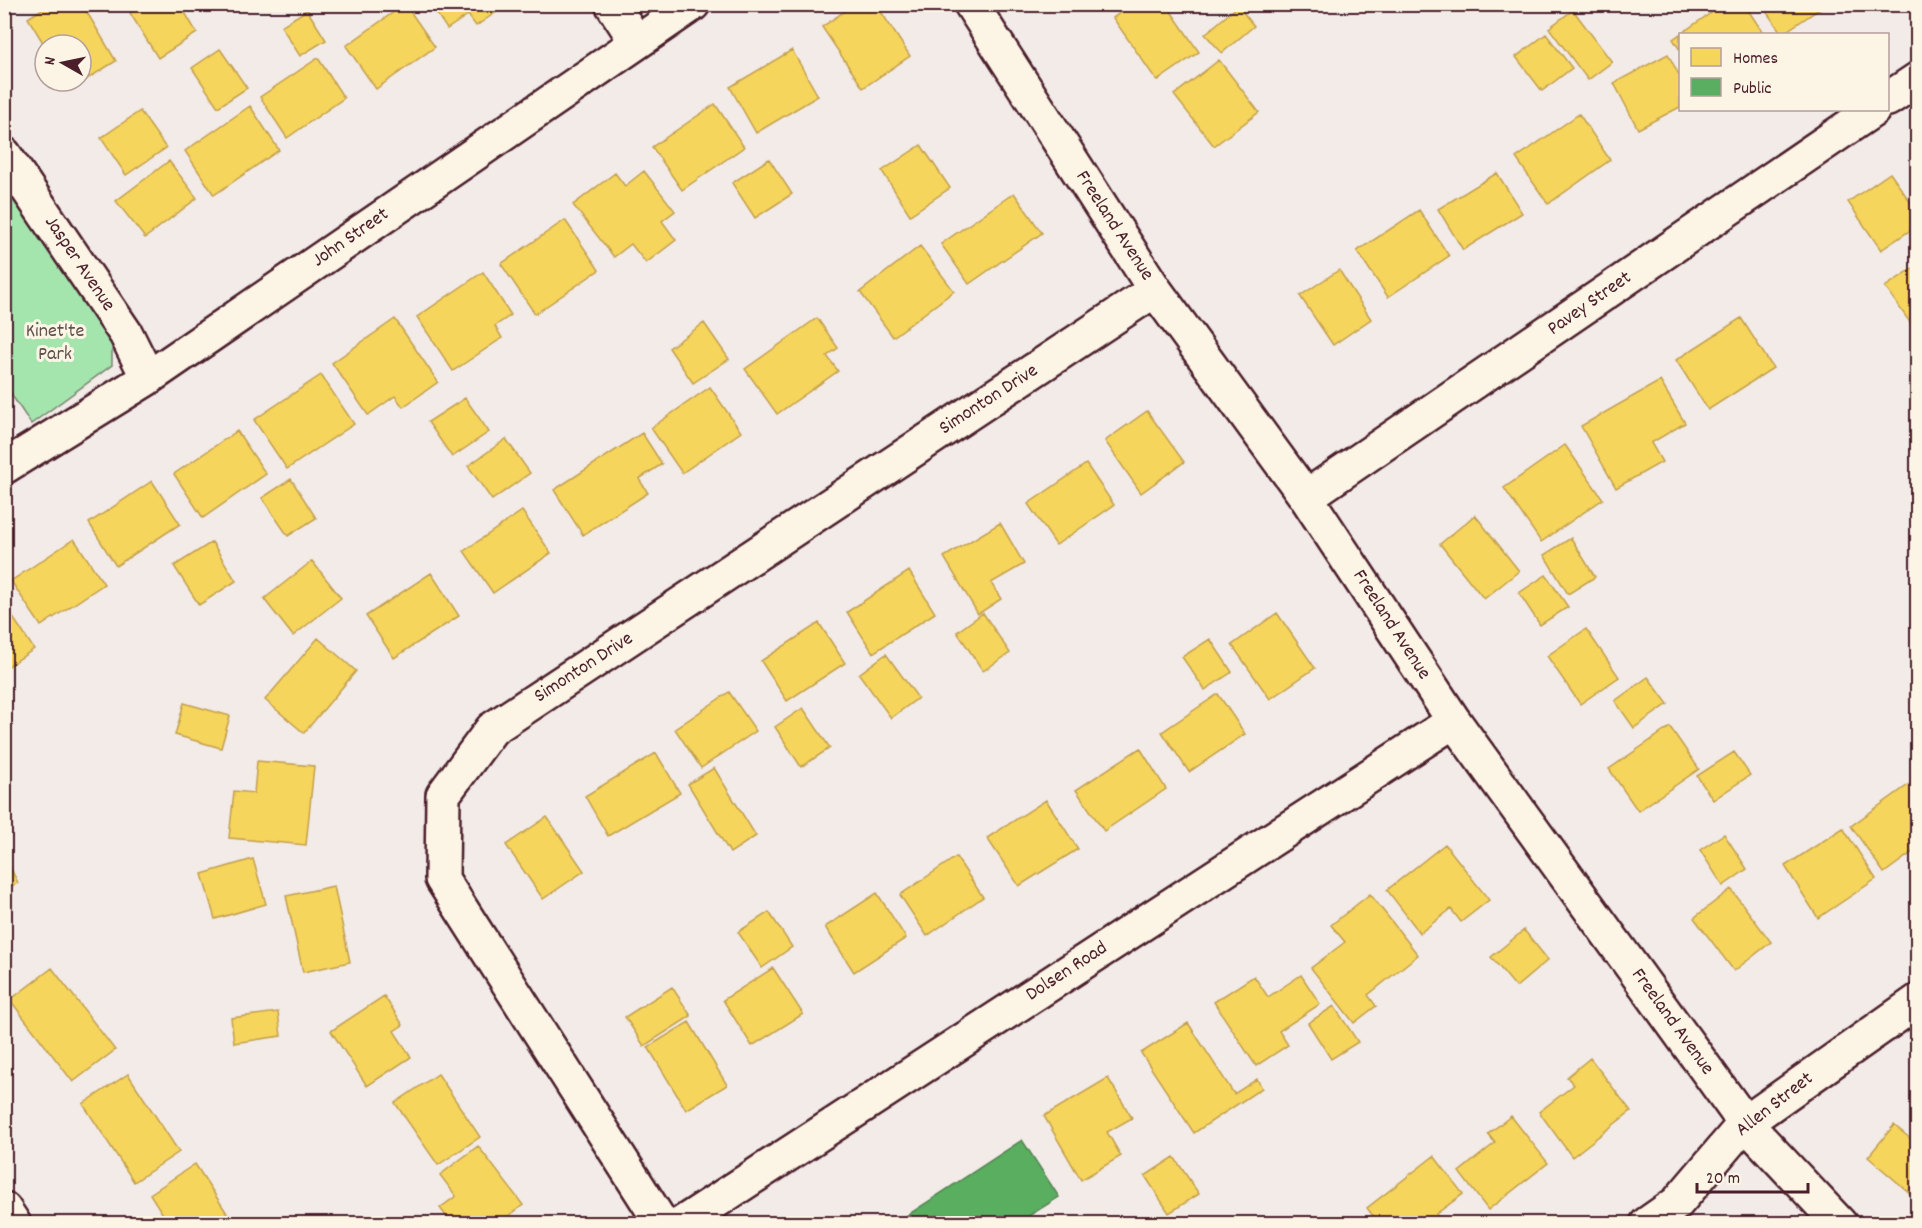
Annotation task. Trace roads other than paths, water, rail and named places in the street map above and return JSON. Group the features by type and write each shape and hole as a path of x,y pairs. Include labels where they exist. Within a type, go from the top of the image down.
{"street":[{"path":"612,4 636,41"},
{"name":"John Street","path":"4,467 148,378 693,4"},
{"name":"Freeland Avenue","path":"971,4 1155,290 1306,498 1454,721 1745,1123 1840,1224"},
{"path":"1889,98 1917,79"},
{"name":"Pavey Street","path":"1306,498 1872,111"},
{"name":"Jasper Avenue","path":"4,153 126,334 148,378"},
{"name":"Simonton Drive","path":"662,1224 442,879 443,795 492,729 1155,290"},
{"name":"Dolsen Road","path":"681,1224 1454,721"},
{"name":"Allen Street","path":"1647,1224 1677,1203 1745,1123 1917,1001"},
{"path":"4,1209 14,1224"}],"park label":[{"name":"Kinet'te Park","path":"55,344"}]}
